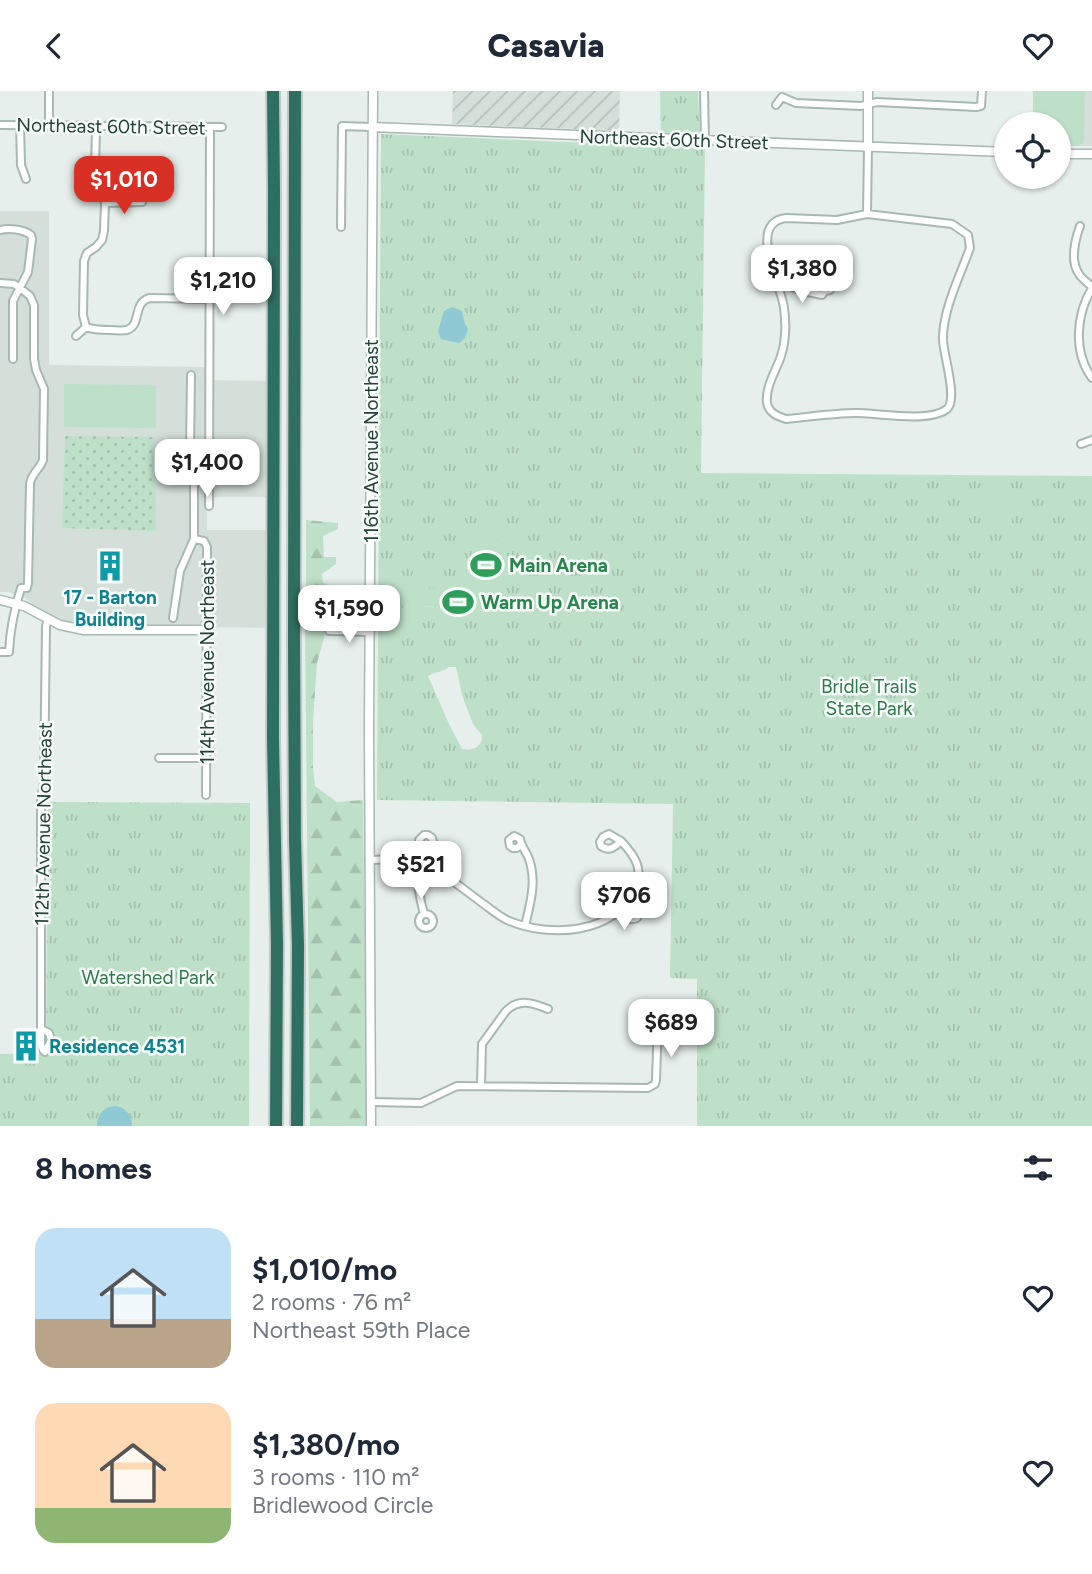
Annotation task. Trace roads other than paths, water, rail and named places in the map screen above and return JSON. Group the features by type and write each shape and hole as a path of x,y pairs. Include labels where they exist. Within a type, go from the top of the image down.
{"highway":[{"path":"273,91 276,1126"},
{"path":"295,91 297,1126"}],"street":[{"path":"49,91 49,126"},
{"name":"116th Avenue Northeast","path":"371,1126 369,860 373,91"},
{"path":"705,91 705,140"},
{"path":"867,214 868,91"},
{"path":"776,105 781,94 796,103 861,106 877,102 976,107 982,106 982,91"},
{"name":"Northeast 60th Street","path":"0,125 222,127"},
{"path":"20,125 21,165 26,179"},
{"name":"Northeast 60th Street","path":"341,227 342,126 994,152"},
{"path":"86,327 83,315 84,261 87,253 102,240 105,203 95,173 96,127"},
{"path":"209,506 210,127"},
{"path":"1071,154 1092,154"},
{"path":"105,203 142,202"},
{"path":"867,214 952,224 968,235 970,248 943,327 952,401 948,408 917,416 856,413 786,419 774,414 767,404 767,395 782,354 785,336 784,305 776,281 767,251 768,232 772,223 778,219 836,220 867,214"},
{"path":"1080,226 1076,239 1076,267 1079,275 1092,288 1082,310 1079,345 1084,364 1092,378"},
{"path":"0,230 27,232 32,239 29,267 13,301 13,359"},
{"path":"776,281 822,295 830,290"},
{"path":"0,283 13,284 20,288 30,296 34,305 34,359 44,389 43,460 30,479 28,583 27,587 21,589 16,603 10,630 9,652 0,652"},
{"path":"86,327 94,330 131,328 140,304 149,298 210,299"},
{"path":"76,336 86,327"},
{"path":"173,618 180,571 194,539 194,486 190,449 191,375"},
{"path":"1081,443 1092,440"},
{"name":"114th Avenue Northeast","path":"194,539 204,541 207,547 206,795"},
{"path":"0,600 16,603 60,625 84,630 206,630"},
{"name":"112th Avenue Northeast","path":"41,1028 41,798 44,783 48,620"},
{"path":"329,631 370,632"},
{"path":"159,758 206,758"},
{"path":"369,860 408,859 419,862 449,879 505,919 525,926 570,930 587,928 604,921 624,905 634,890 639,872 635,856 621,841"},
{"path":"520,845 528,857 533,884 525,926"},
{"path":"424,848 417,873 424,914"},
{"path":"624,905 639,910 637,918 628,919 624,905"},
{"path":"481,1086 481,1047 486,1036 510,1006 520,1002 548,1009"},
{"path":"371,1102 421,1103 453,1087 642,1088 653,1085 657,1074 658,1022"}],"water":[{"path":"452,307 462,311 468,329 465,338 459,343 441,339 438,331 444,311"},
{"path":"117,1106 128,1113 132,1126 97,1126 102,1111"}],"place":[{"name":"Main Arena","path":"486,565"},
{"name":"17 - Barton Building","path":"110,566"},
{"name":"Warm Up Arena","path":"458,602"},
{"name":"Residence 4531","path":"26,1046"}],"park label":[{"name":"Bridle Trails State Park","path":"869,697"},
{"name":"Watershed Park","path":"148,977"}]}
